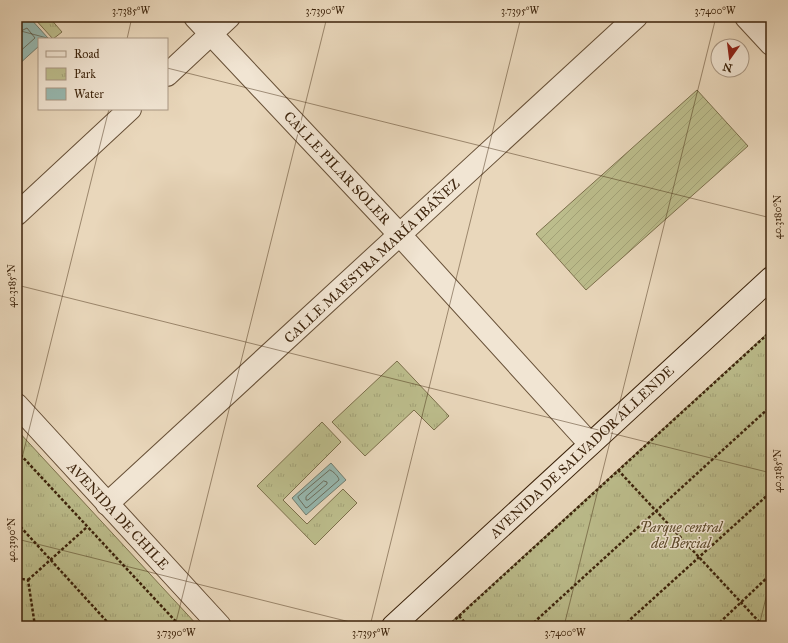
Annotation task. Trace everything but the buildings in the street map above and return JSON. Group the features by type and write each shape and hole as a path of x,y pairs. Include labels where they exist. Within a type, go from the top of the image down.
{"street":[{"name":"CALLE PILAR SOLER","path":"195,17 400,235 590,444"},
{"path":"168,73 230,17"},
{"name":"CALLE MAESTRA MARÍA IBÁÑEZ","path":"107,504 636,17"},
{"path":"746,17 771,44"},
{"path":"17,214 129,110"},
{"name":"AVENIDA DE SALVADOR ALLENDE","path":"393,626 771,278"},
{"name":"AVENIDA DE CHILE","path":"17,405 220,626"}],"path":[{"path":"448,626 771,331"},
{"path":"530,626 771,406"},
{"path":"17,451 180,626"},
{"path":"618,470 763,626"},
{"path":"623,626 771,492"},
{"path":"17,523 111,626"},
{"path":"28,580 87,526"},
{"path":"716,626 771,574"},
{"path":"17,578 28,580"},
{"path":"28,580 35,626"},
{"path":"458,616 468,626"},
{"path":"17,624 31,626"}],"green space":[{"path":"33,17 49,17 62,32 52,38"},
{"path":"697,90 748,146 586,290 536,234"},
{"name":"Parque central del Bercial","path":"771,330 771,626 447,626"},
{"path":"397,361 449,416 434,430 414,410 365,456 332,422"},
{"path":"322,422 341,442 283,500 307,524 343,489 357,503 315,545 257,486"},
{"path":"17,430 198,626 17,626"}],"water":[{"path":"24,17 29,17 48,38 38,38 38,47 17,66 17,23"},
{"path":"331,463 346,480 306,515 292,498"}]}
